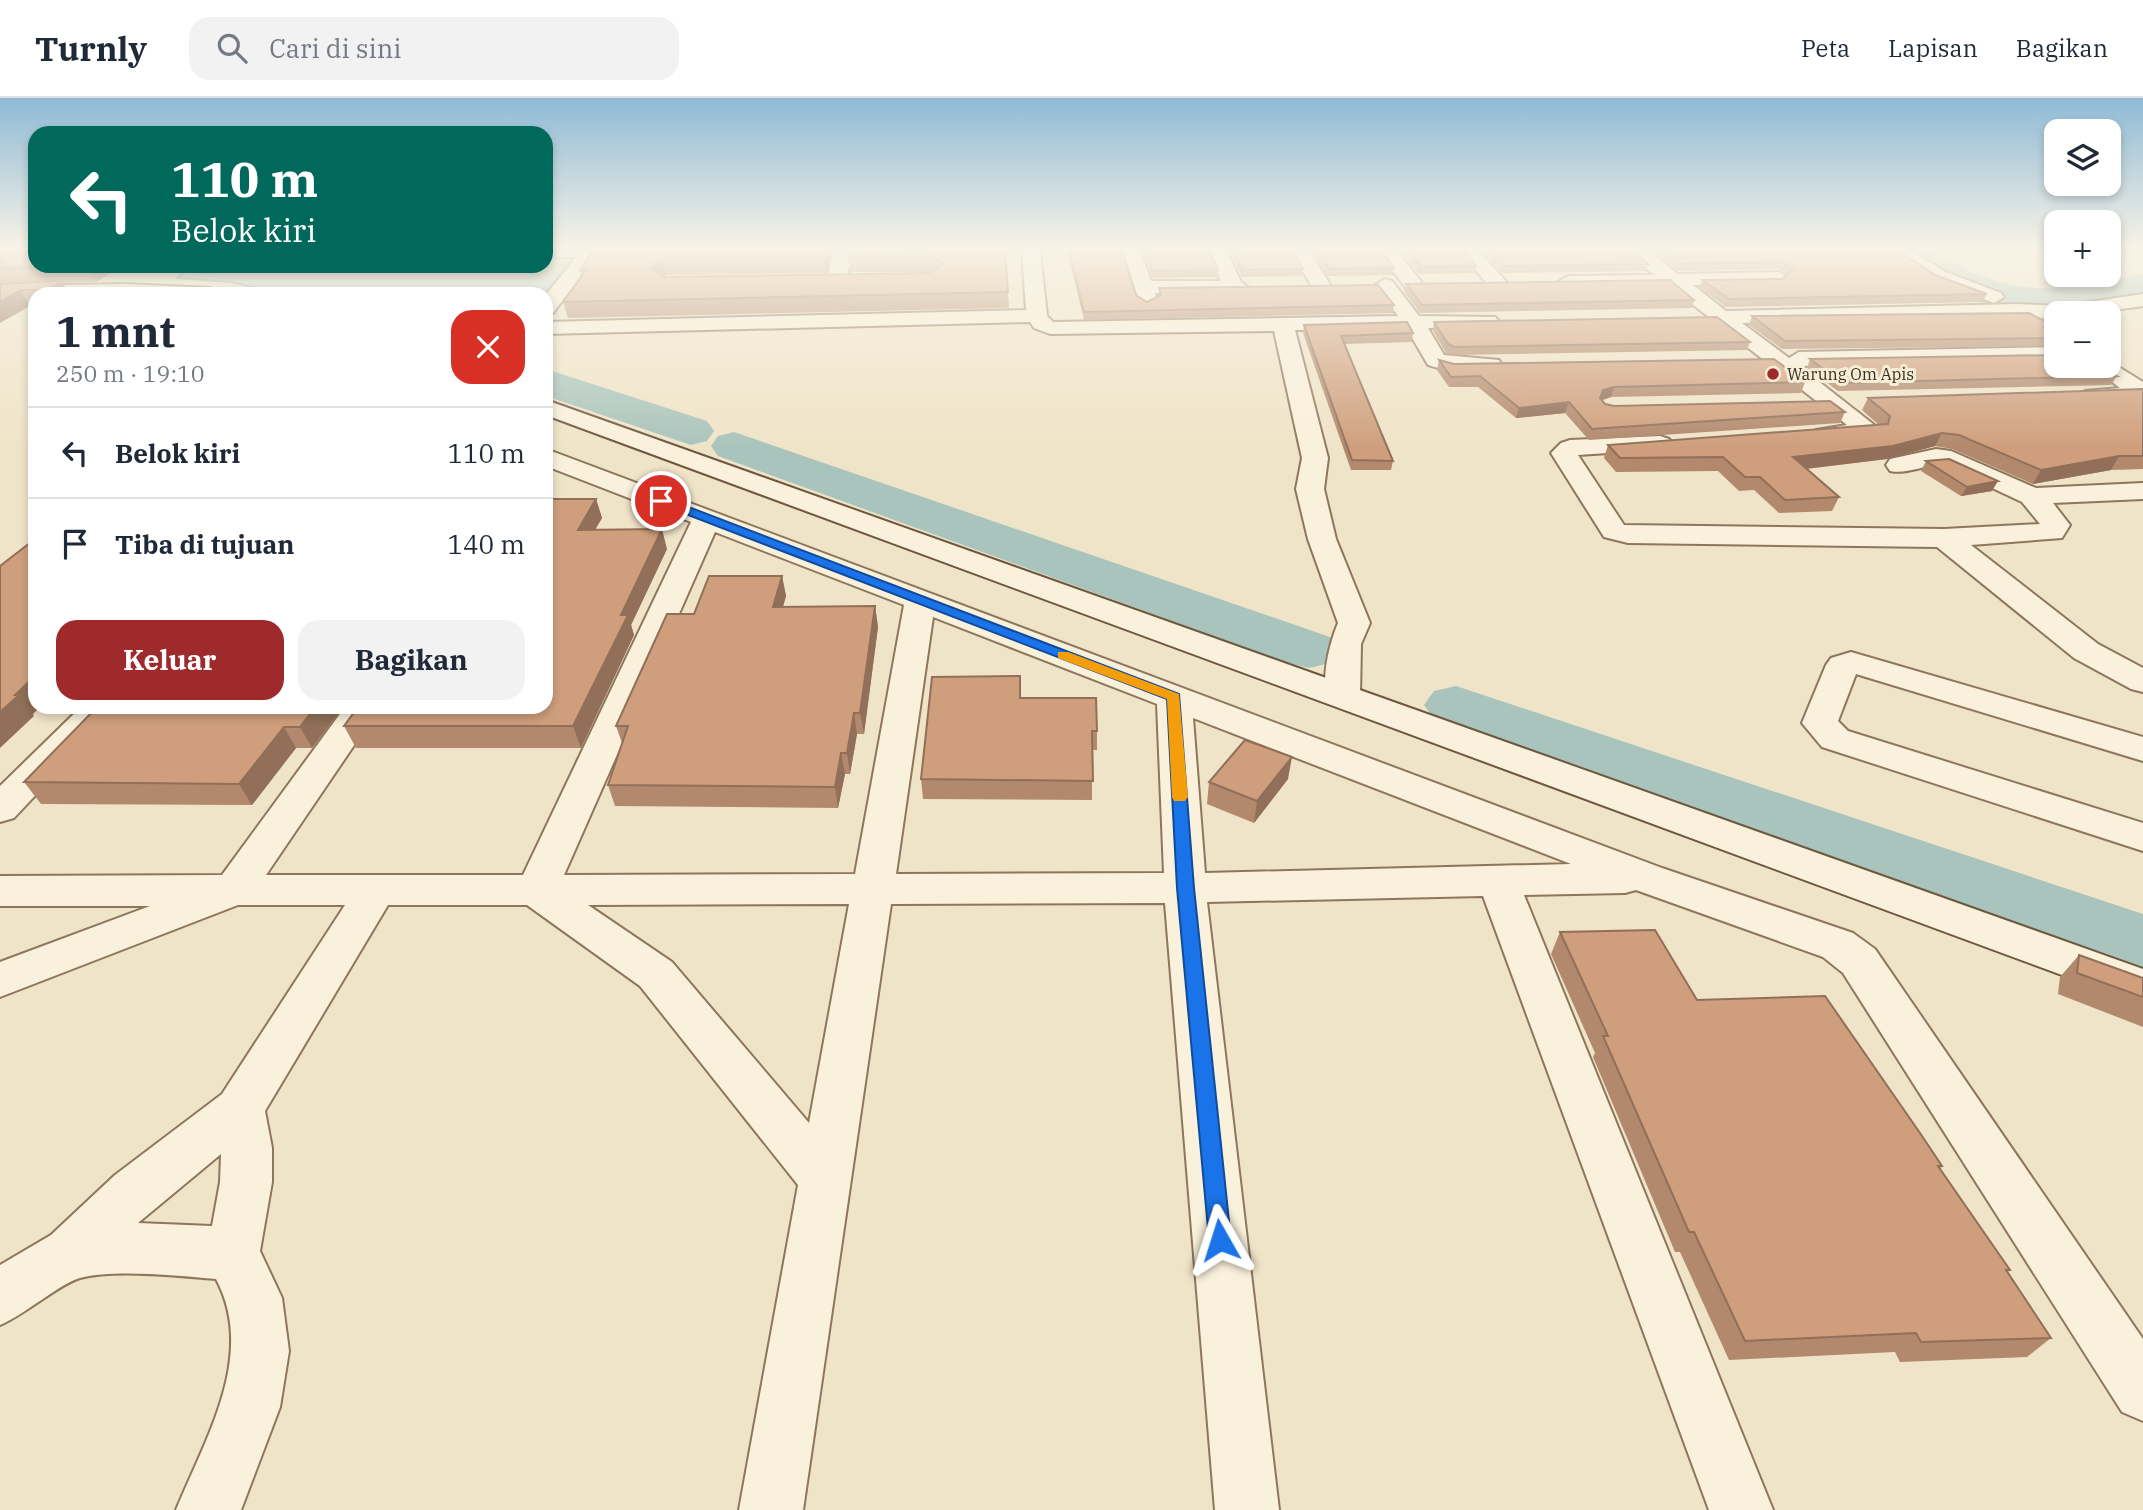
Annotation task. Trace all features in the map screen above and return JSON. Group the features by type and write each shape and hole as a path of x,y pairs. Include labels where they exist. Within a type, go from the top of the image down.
{"street":[{"path":"1409,316 1436,360 1442,363 1518,365"},
{"path":"1692,318 1770,316"},
{"path":"553,328 1037,317 1043,326 1058,329 1512,321"},
{"path":"1720,317 1870,430"},
{"path":"1284,327 1315,458 1310,489 1322,539 1354,623 1345,644 1343,683"},
{"path":"1748,360 2044,354"},
{"path":"2121,366 2143,378"},
{"path":"2068,396 2135,394 2141,391 2121,378"},
{"path":"1788,402 1868,401"},
{"path":"553,409 1343,683 2143,987"},
{"path":"1633,422 1673,443 1570,448 1564,456 1612,529 1621,534 1944,538 2056,529 2054,521 2032,495 1951,459 1936,457 1899,465"},
{"path":"1802,436 1896,426"},
{"path":"553,460 1647,878 1826,939 1859,961 2143,1391"},
{"path":"2032,495 2143,491"},
{"path":"536,890 707,519"},
{"path":"1944,538 2086,651 2143,682"},
{"path":"771,1510 920,601"},
{"path":"2143,749 1852,662 1843,665 1820,723 1835,739 2143,837"},
{"path":"1174,697 1185,888 1247,1510"},
{"path":"0,809 94,714"},
{"path":"0,980 233,891 358,714"},
{"path":"0,891 1185,888 1497,879 1647,878"},
{"path":"1497,879 1741,1510"},
{"path":"0,1297 70,1254 134,1192 240,1109 376,890"},
{"path":"536,890 656,974 825,1179"},
{"path":"208,1510 234,1455 261,1355 254,1298 232,1254 246,1196 248,1160 240,1109"},
{"path":"70,1254 158,1248 232,1254"}],"building":[{"path":"1752,316 2035,316 2044,321 2044,338 1785,341"},
{"path":"1717,317 1750,342 1455,347 1448,344 1434,322"},
{"path":"1407,322 1413,333 1341,336 1393,461 1352,460 1304,325"},
{"path":"2044,355 2044,378 1842,383 1810,359"},
{"path":"1774,359 1805,382 1614,387 1603,390 1600,398 1605,404 1614,406 1830,401 1845,412 1592,429 1569,402 1519,408 1480,376 1451,377 1439,360 1454,364"},
{"path":"2143,389 2143,456 2119,456 2041,470 1959,435 1942,433 1893,446 1793,457 1839,497 1785,500 1760,477 1745,477 1723,457 1620,458 1608,445 1888,424 1890,416 1868,398"},
{"path":"1949,459 1998,481 1967,487 1926,461"},
{"path":"553,499 596,499 578,530 662,529 621,615 628,615 573,726 344,726 353,714 553,714"},
{"path":"28,544 28,683 0,712 0,566"},
{"path":"709,576 782,576 773,607 875,606 860,713 854,713 847,753 841,753 835,787 608,785 628,726 616,726 667,614 694,614"},
{"path":"1020,676 1020,698 1096,698 1097,731 1092,731 1093,781 921,779 932,677"},
{"path":"90,714 310,714 300,727 284,727 239,784 24,782"},
{"path":"1245,740 1292,757 1257,801 1209,782"},
{"path":"1655,930 1697,1000 1825,996 1942,1166 1938,1166 2010,1270 2006,1270 2051,1338 1921,1342 1916,1333 1745,1341 1694,1232 1689,1232 1603,1036 1608,1036 1560,932"},
{"path":"2079,955 2143,978 2143,997 2077,973"}],"waterway":[{"path":"553,384 691,431"},
{"path":"734,446 1309,650"},
{"path":"1456,705 2143,945"}],"slow traffic":[{"path":"1063,655 1174,697 1180,797"}],"place":[{"name":"Warung Om Apis","path":"1773,374"}],"route":[{"path":"661,501 1174,697 1185,888 1220,1240"}]}
